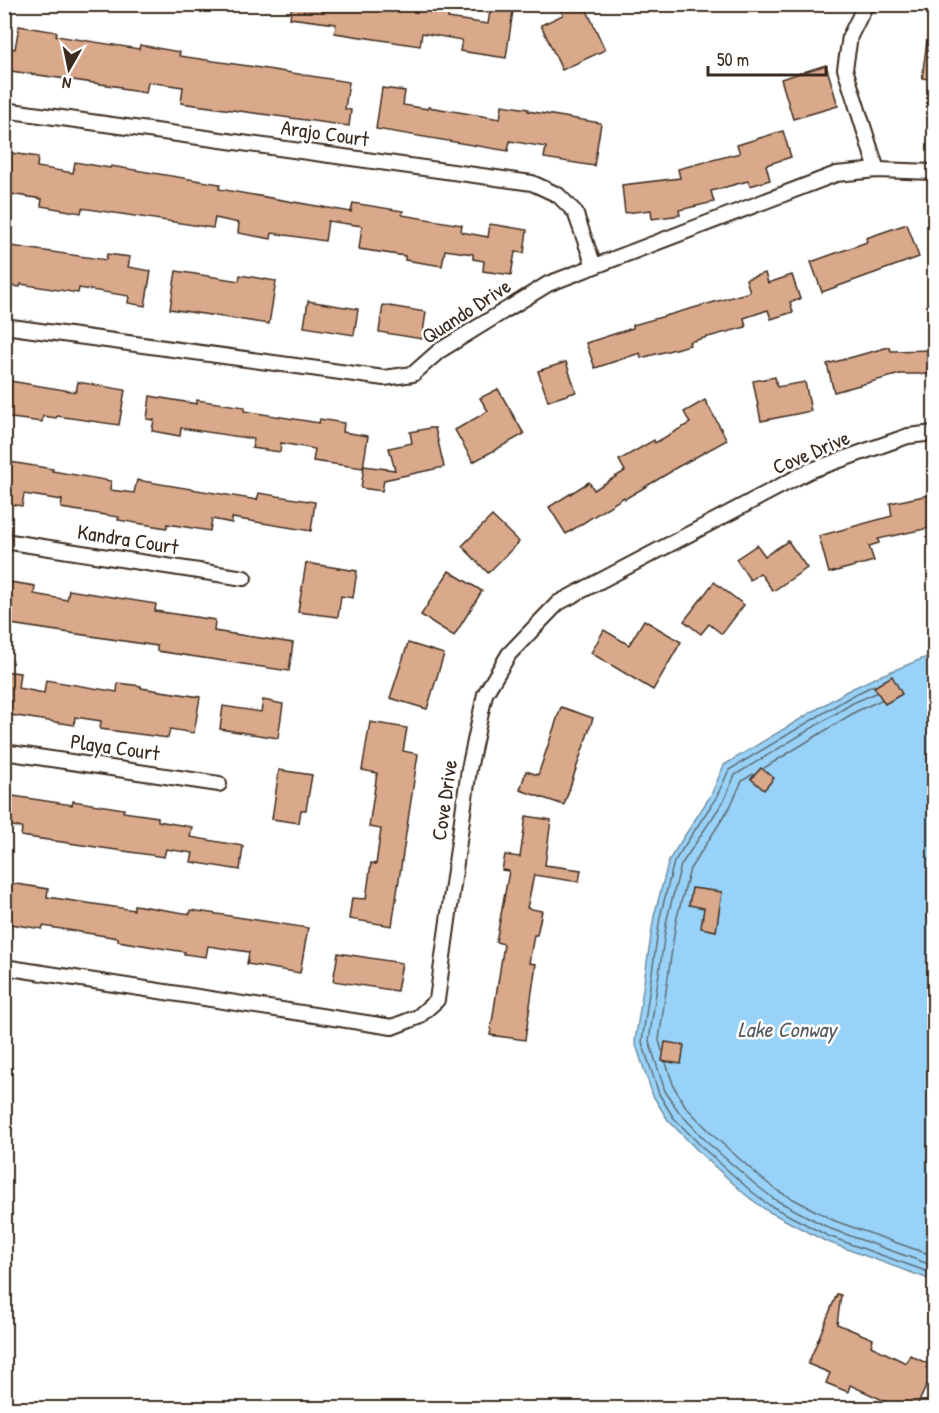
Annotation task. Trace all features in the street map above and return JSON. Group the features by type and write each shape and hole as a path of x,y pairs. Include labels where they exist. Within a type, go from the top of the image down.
{"street":[{"path":"870,4 865,6 850,36 845,69 877,170"},
{"name":"Arajo Court","path":"4,110 531,183 558,195 575,212 594,266"},
{"name":"Quando Drive","path":"4,326 384,378 413,374 439,351 494,315 548,284 594,266 836,174 877,170 934,172"},
{"name":"Cove Drive","path":"4,967 392,1027 418,1017 437,1000 469,769 484,694 509,654 558,603 809,471 908,436 934,433"},
{"name":"Kandra Court","path":"4,541 244,578"},
{"name":"Playa Court","path":"4,752 219,784"}],"water":[{"name":"Lake Conway","path":"934,654 934,1281 825,1241 766,1210 747,1196 668,1120 653,1096 635,1042 654,916 669,860 711,795 724,765 847,691"}],"building":[{"path":"292,4 450,4 448,18 488,24 491,4 514,4 506,58 460,51 462,40 422,33 420,46 335,33 336,24 290,18"},
{"path":"558,4 584,4 605,50 562,70 541,25 563,15"},
{"path":"19,26 57,32 56,36 139,49 140,45 180,52 179,56 349,82 345,109 351,110 349,126 181,103 183,87 148,82 146,93 121,89 121,87 4,70 4,47 15,49"},
{"path":"927,41 934,42 934,80 922,78"},
{"path":"826,65 838,106 793,119 781,79"},
{"path":"382,88 405,91 403,105 428,109 428,107 500,119 502,105 601,123 594,166 544,158 546,147 510,141 508,151 376,129"},
{"path":"783,131 791,157 766,165 770,180 750,186 748,181 711,191 714,202 679,210 680,215 652,219 651,210 625,213 622,185 680,178 678,169 740,153 737,145"},
{"path":"4,152 38,157 37,167 73,173 75,162 110,168 111,166 220,184 219,189 351,212 353,203 403,211 402,215 462,225 461,232 488,237 490,224 527,230 524,253 515,252 511,275 483,271 484,261 473,259 473,254 445,250 442,266 405,260 405,256 359,249 362,226 328,221 325,241 272,233 271,239 238,233 239,223 215,218 213,228 82,208 81,213 41,206 42,199 4,193"},
{"path":"907,224 919,257 822,292 811,262 867,242 866,238"},
{"path":"4,245 106,260 107,254 130,257 128,267 151,271 145,306 128,303 129,296 79,288 78,293 21,284 20,287 4,285"},
{"path":"176,271 239,281 240,275 276,281 269,324 170,309"},
{"path":"765,273 768,283 792,275 800,299 790,302 793,312 771,319 768,310 744,318 746,327 689,342 690,345 641,358 640,353 595,368 586,343 633,328 633,325 750,292 746,279"},
{"path":"308,301 358,309 354,335 304,327"},
{"path":"383,305 426,312 422,339 379,332"},
{"path":"889,347 891,351 934,350 934,374 900,374 834,392 827,364"},
{"path":"566,362 576,392 548,401 538,371"},
{"path":"775,377 777,387 805,382 811,411 761,421 753,381"},
{"path":"4,380 76,392 78,382 125,390 119,425 57,416 56,418 43,416 42,422 4,417"},
{"path":"498,389 524,434 473,462 455,430 488,411 480,398"},
{"path":"150,396 197,404 197,400 245,407 244,411 319,423 320,419 344,423 343,432 368,436 363,468 313,461 315,449 281,443 280,452 252,448 254,439 181,428 180,436 152,431 154,420 147,419"},
{"path":"705,400 727,440 625,499 624,497 566,534 549,507 589,482 594,490 625,471 619,460 690,423 684,412"},
{"path":"435,428 444,467 384,480 382,491 361,488 364,466 395,470 389,448 412,443 410,432"},
{"path":"4,461 111,481 110,490 134,493 137,480 257,500 259,493 315,502 311,531 232,518 232,523 212,519 210,531 167,524 167,528 118,520 119,517 61,508 62,500 24,494 22,506 4,503"},
{"path":"934,494 934,527 878,539 879,543 869,546 874,561 829,573 819,536 892,516 890,503"},
{"path":"492,516 519,542 488,573 462,546"},
{"path":"788,541 807,568 773,591 760,573 750,580 736,559 757,545 765,556"},
{"path":"306,563 357,571 353,598 341,596 338,617 298,612"},
{"path":"449,571 482,591 454,636 421,615"},
{"path":"4,581 35,586 34,594 67,600 69,590 156,604 155,611 215,620 214,631 293,643 289,671 157,651 157,646 4,623"},
{"path":"714,582 744,605 722,634 709,624 701,634 684,621"},
{"path":"644,620 681,642 653,690 591,653 604,630 629,645"},
{"path":"408,643 444,654 427,709 390,698"},
{"path":"4,671 20,673 18,688 44,693 46,680 117,692 118,683 200,697 194,733 170,729 168,738 100,729 101,721 75,717 74,725 4,714"},
{"path":"892,676 902,694 885,704 874,687"},
{"path":"263,700 283,704 278,738 220,729 223,706 261,712"},
{"path":"561,707 593,718 564,805 520,790 526,771 538,775"},
{"path":"370,722 407,728 403,751 418,754 392,926 349,919 352,898 366,899 371,863 376,864 381,829 369,827 377,773 362,770"},
{"path":"761,768 774,778 764,790 751,779"},
{"path":"279,770 312,775 306,810 301,810 299,823 272,819"},
{"path":"13,796 72,805 73,801 124,809 123,812 158,817 158,821 192,827 190,837 243,846 240,870 191,862 193,853 166,849 164,857 21,836 22,828 8,825"},
{"path":"526,816 551,820 545,865 581,870 579,882 534,875 527,908 542,911 537,935 534,935 529,963 536,964 525,1040 490,1035 504,944 496,942 509,871 502,870 505,855 520,857"},
{"path":"4,882 48,889 47,897 134,910 134,905 190,914 191,910 308,928 300,973 247,964 249,952 208,946 206,957 118,941 118,938 43,926 42,929 4,923"},
{"path":"692,888 722,892 716,931 701,928 704,908 689,905"},
{"path":"338,953 402,963 397,991 333,981"},
{"path":"665,1042 684,1045 681,1064 662,1061"},
{"path":"837,1294 841,1295 837,1324 873,1339 871,1346 906,1363 910,1355 934,1367 916,1408 900,1408 850,1385 848,1392 826,1383 830,1373 808,1364"}]}
